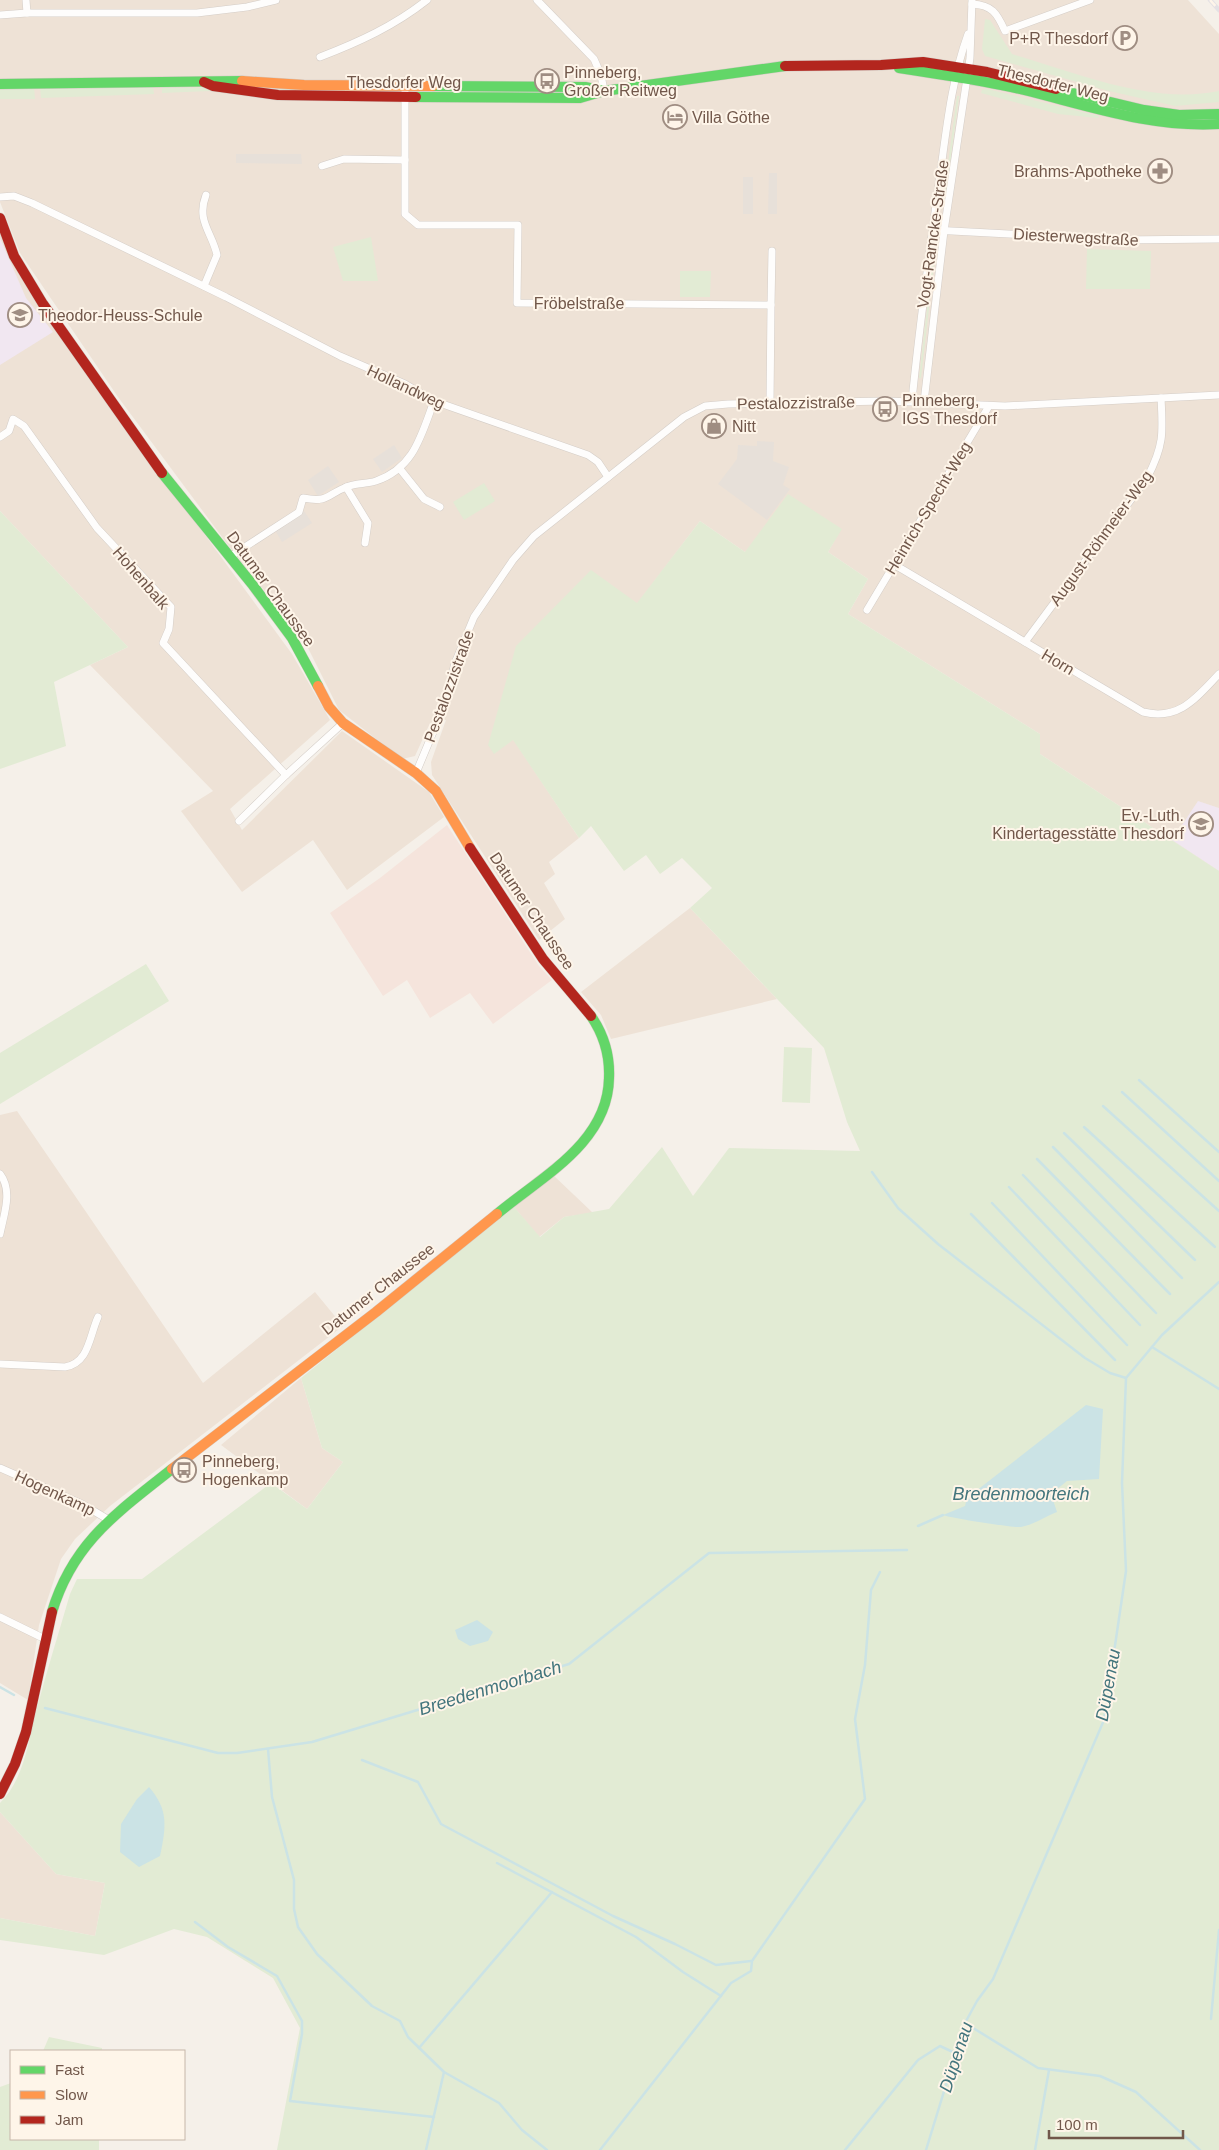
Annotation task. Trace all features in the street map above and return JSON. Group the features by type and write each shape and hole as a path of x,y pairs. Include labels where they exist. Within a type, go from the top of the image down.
{"street":[{"path":"26,0 27,13"},
{"path":"0,15 27,13 197,13 247,7 276,0"},
{"path":"320,57 360,42 383,30 428,0"},
{"path":"537,0 594,59 598,66 604,91"},
{"path":"963,73 972,2 990,7 998,14 1005,31 1090,0"},
{"name":"Thesdorfer Weg","path":"204,82 213,86 278,95 585,98 604,91 782,66 881,65 1034,82 1144,110 1179,115 1219,114"},
{"name":"Thesdorfer Weg","path":"963,73 1159,123 1195,126 1219,124"},
{"name":"Vogt-Ramcke-Straße","path":"912,402 933,230 963,73"},
{"name":"Vogt-Ramcke-Straße","path":"924,402 963,73"},
{"name":"Thesdorfer Weg","path":"0,84 204,82 221,80 304,85 584,87 604,91"},
{"name":"Fröbelstraße","path":"405,86 404,214 418,225 518,225 517,303 771,305"},
{"path":"322,166 344,159 404,160"},
{"path":"204,286 217,254 204,224 202,205 206,195"},
{"name":"Hollandweg","path":"0,197 14,196 32,203 204,286 340,356 405,384 434,401 588,455 598,462 608,477"},
{"name":"Datumer Chaussee","path":"0,218 14,256 43,304 161,471 231,556 292,638 328,707 343,723 416,773 436,791 544,961 594,1018 603,1035 610,1071 608,1092 603,1112 593,1130 578,1146 482,1226 201,1445 109,1520 89,1540 66,1574 45,1639 18,1757 0,1794"},
{"name":"Diesterwegstraße","path":"933,230 1118,240 1219,238"},
{"path":"770,403 772,251"},
{"name":"Pestalozzistraße","path":"416,773 444,706 455,663 474,617 513,560 534,536 684,417 705,406 770,403 924,402 989,406 1219,395"},
{"name":"August-Röhmeier-Weg","path":"1025,642 1147,478 1159,456 1163,435 1161,398"},
{"path":"231,556 299,512 303,498 320,501 346,487 376,481 400,469 416,448 434,401"},
{"name":"Heinrich-Specht-Weg","path":"867,610 989,406"},
{"name":"Hohenbalk","path":"0,437 9,431 13,419 24,426 97,528 172,607 169,629 163,643 286,775"},
{"path":"400,469 424,499 440,506"},
{"path":"346,487 368,523 365,543"},
{"name":"Horn","path":"895,565 1143,712 1156,715 1169,713 1184,707 1219,674"},
{"path":"239,821 343,723"},
{"path":"0,1174 7,1183 8,1193 0,1234"},
{"path":"0,1364 65,1367 75,1365 82,1360 87,1351 90,1335 98,1317"},
{"name":"Hogenkamp","path":"0,1468 82,1504 109,1520"},
{"path":"0,1617 45,1639"}],"shaded area":[{"path":"0,0 1188,0 1219,34 1219,871 1040,754 1040,734 848,614 868,579 828,552 841,529 745,552 700,521 637,604 513,739 579,838 549,862 555,874 544,883 565,919 539,940 432,775 431,762 446,720 430,723 415,756 402,759 339,710 304,640 228,545 118,397 20,253 0,202"},
{"path":"236,154 301,154 302,164 236,163"},
{"path":"769,173 777,173 777,214 768,214"},
{"path":"743,177 753,177 753,214 743,214"},
{"path":"0,232 58,334 292,654 330,720 230,809 242,830 342,731 429,792 444,817 347,890 313,840 242,892 181,811 213,791 90,665 128,647 0,511"},
{"name":"Theodor-Heuss-Schule","path":"0,238 26,298 53,332 0,365"},
{"path":"757,441 774,442 773,461 789,467 783,485 790,489 767,520 718,484 737,459 738,445 757,446"},
{"path":"394,445 402,458 382,472 373,459"},
{"path":"328,466 339,482 318,496 308,480"},
{"path":"304,511 312,523 282,542 275,530"},
{"name":"Ev.-Luth. Kindertagesstätte Thesdorf","path":"1198,801 1219,808 1219,871 1172,840"},
{"path":"447,825 539,966 552,980 493,1024 470,993 430,1018 407,980 383,996 330,913 380,878"},
{"path":"690,908 777,999 611,1039 601,1015 581,992"},
{"path":"17,1111 203,1383 315,1292 343,1326 110,1506 75,1539 61,1559 39,1625 28,1700 0,1683 0,1115"},
{"path":"553,1175 593,1213 564,1217 539,1237 514,1207"},
{"path":"301,1378 322,1448 343,1462 307,1509 221,1445"},
{"path":"0,1812 56,1874 105,1883 95,1936 0,1918"}],"green space":[{"path":"985,19 990,20 1012,54 1088,78 1141,90 1168,94 1194,94 1219,91 1219,102 1175,106 1109,91 985,56 982,49"},
{"path":"34,86 35,99 0,99 0,87"},
{"path":"40,86 153,87 154,94 41,98"},
{"path":"162,87 210,88 210,91 162,93"},
{"path":"279,88 396,90 396,94 279,92"},
{"path":"987,89 1099,116 1098,118 1058,114 981,93 982,90"},
{"path":"415,90 582,92 581,94 414,93"},
{"path":"957,96 959,96 945,202 943,201"},
{"path":"371,237 378,281 343,281 333,247"},
{"path":"936,247 921,378 919,378 934,249"},
{"path":"1087,249 1151,251 1150,289 1086,289"},
{"path":"680,271 711,271 710,297 680,297"},
{"path":"484,483 495,501 464,520 453,502"},
{"path":"788,494 842,529 828,552 868,579 848,614 1040,734 1040,754 1219,871 1219,2150 277,2150 300,2028 273,1978 207,1937 174,1929 104,1955 0,1940 0,1918 95,1936 105,1883 56,1874 0,1812 0,1803 15,1782 20,1771 70,1594 77,1579 142,1579 271,1483 307,1509 343,1462 322,1448 301,1378 514,1207 540,1237 564,1217 609,1209 662,1147 693,1196 729,1148 860,1151 847,1122 824,1048 690,908 712,888 682,858 660,874 646,855 624,871 591,826 579,838 513,740 494,754 488,745 516,646 591,570 637,603 700,521 745,552"},
{"path":"0,511 128,647 54,682 66,746 0,769"},
{"path":"146,964 169,1001 0,1104 0,1053"},
{"path":"784,1047 812,1048 810,1103 782,1102"},
{"path":"49,2037 102,2048 102,2050 43,2050"},
{"path":"10,2083 10,2140 99,2140 99,2150 0,2150 0,2087"}],"water":[{"name":"Bredenmoorteich","path":"1086,1405 1103,1409 1099,1479 1067,1481 1051,1494 1057,1512 1021,1527 943,1515 965,1506 967,1498"},
{"path":"477,1620 493,1632 488,1641 470,1646 458,1639 455,1630"},
{"path":"149,1787 163,1811 164,1836 160,1856 139,1867 120,1852 121,1824 137,1799"}],"waterway":[{"path":"1139,1080 1219,1152"},
{"path":"1122,1092 1219,1181"},
{"path":"1103,1106 1219,1211"},
{"path":"1084,1127 1215,1247"},
{"path":"1064,1133 1195,1260"},
{"path":"1053,1147 1182,1278"},
{"path":"1037,1159 1170,1294"},
{"path":"872,1172 898,1208 938,1244 1085,1358 1110,1373 1126,1378"},
{"path":"1023,1175 1156,1313"},
{"path":"1009,1187 1140,1325"},
{"path":"992,1203 1127,1345"},
{"path":"971,1214 1115,1360"},
{"name":"Düpenau","path":"926,2150 965,2023 977,2001 993,1979 1104,1720 1126,1571 1122,1483 1126,1378 1162,1335 1219,1282"},
{"path":"1152,1347 1219,1389"},
{"path":"918,1526 943,1515"},
{"name":"Breedenmoorbach","path":"45,1708 218,1753 237,1753 312,1742 569,1664 709,1553 907,1550"},
{"path":"600,2150 731,1983 751,1971 752,1961 865,1799 855,1719 865,1665 871,1590 880,1572"},
{"name":"Breedenmoorbach","path":"0,1687 14,1695"},
{"path":"268,1749 272,1797 294,1880 294,1909 298,1927 317,1954 372,2006 400,2021 408,2037 444,2072 426,2150"},
{"path":"362,1760 418,1782 441,1824 613,1916 716,1965 751,1961"},
{"path":"497,1863 636,1937 683,1972 721,1996"},
{"path":"419,2048 552,1892"},
{"path":"195,1922 228,1947 277,1976 302,2021 302,2034 290,2101 434,2117"},
{"path":"1211,2019 1219,1930"},
{"path":"965,2023 1038,2068 1100,2076 1136,2092 1200,2150"},
{"path":"845,2150 918,2060 940,2046 955,2053"},
{"path":"1035,2150 1049,2070"},
{"path":"444,2072 499,2103 522,2130 547,2150"}],"railway":[{"path":"1210,0 1219,10"}],"traffic: fast":[{"path":"416,97 580,98 604,91 785,66"},
{"path":"899,68 1009,86 1120,115 1169,123 1219,124"},
{"path":"0,84 242,81"},
{"path":"433,86 585,87 604,91"},
{"path":"1056,89 1144,110 1179,115 1219,114"},
{"path":"162,473 252,584 292,638 318,686"},
{"path":"497,1214 552,1172 585,1140 597,1121 606,1101 609,1070 605,1046 591,1016"},
{"path":"52,1612 72,1566 85,1547 116,1515 172,1469"}],"traffic: slow":[{"path":"242,81 304,85 433,86"},
{"path":"318,686 329,707 343,723 416,773 436,791 470,848"},
{"path":"172,1469 376,1312 497,1214"}],"traffic: jam":[{"path":"785,66 881,65 923,62 987,72 1056,89"},
{"path":"204,82 213,86 278,95 416,97"},
{"path":"0,218 14,256 43,304 162,473"},
{"path":"470,848 543,959 591,1016"},
{"path":"0,1794 15,1764 26,1732 52,1612"}],"place":[{"name":"P+R Thesdorf","path":"1125,38"},
{"name":"Pinneberg, Großer Reitweg","path":"547,81"},
{"name":"Villa Göthe","path":"675,117"},
{"name":"Brahms-Apotheke","path":"1160,171"},
{"name":"Theodor-Heuss-Schule","path":"20,315"},
{"name":"Pinneberg, IGS Thesdorf","path":"885,409"},
{"name":"Nitt","path":"714,426"},
{"name":"Ev.-Luth. Kindertagesstätte Thesdorf","path":"1201,824"},
{"name":"Pinneberg, Hogenkamp","path":"184,1470"}]}
